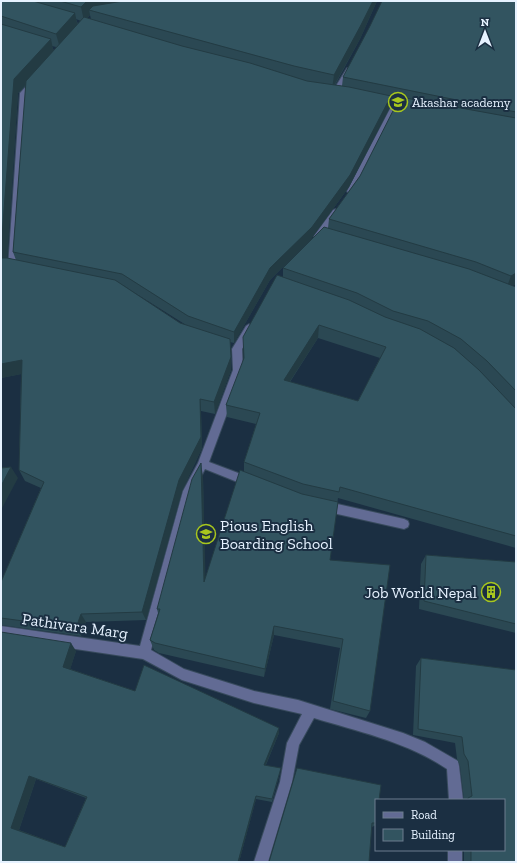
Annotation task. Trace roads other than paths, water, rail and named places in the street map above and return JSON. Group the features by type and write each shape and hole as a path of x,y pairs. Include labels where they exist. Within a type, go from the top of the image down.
{"street":[{"path":"335,94 353,60"},
{"path":"1,268 16,268 24,93 40,75"},
{"path":"310,247 323,236 342,204 353,189 392,106 418,111"},
{"path":"252,323 234,348 238,370 203,464 188,491 144,653 182,674 254,697 298,706 400,738 437,754 453,766 456,799"},
{"path":"203,464 263,487"},
{"path":"316,504 404,524"},
{"name":"Pathivara Marg","path":"1,632 144,653"},
{"path":"261,862 286,782 292,743 311,711"},
{"path":"455,851 455,862"}],"place":[{"name":"Akashar academy","path":"398,102"},
{"name":"Pious English Boarding School","path":"206,534"},
{"name":"Job World Nepal","path":"491,592"}]}
